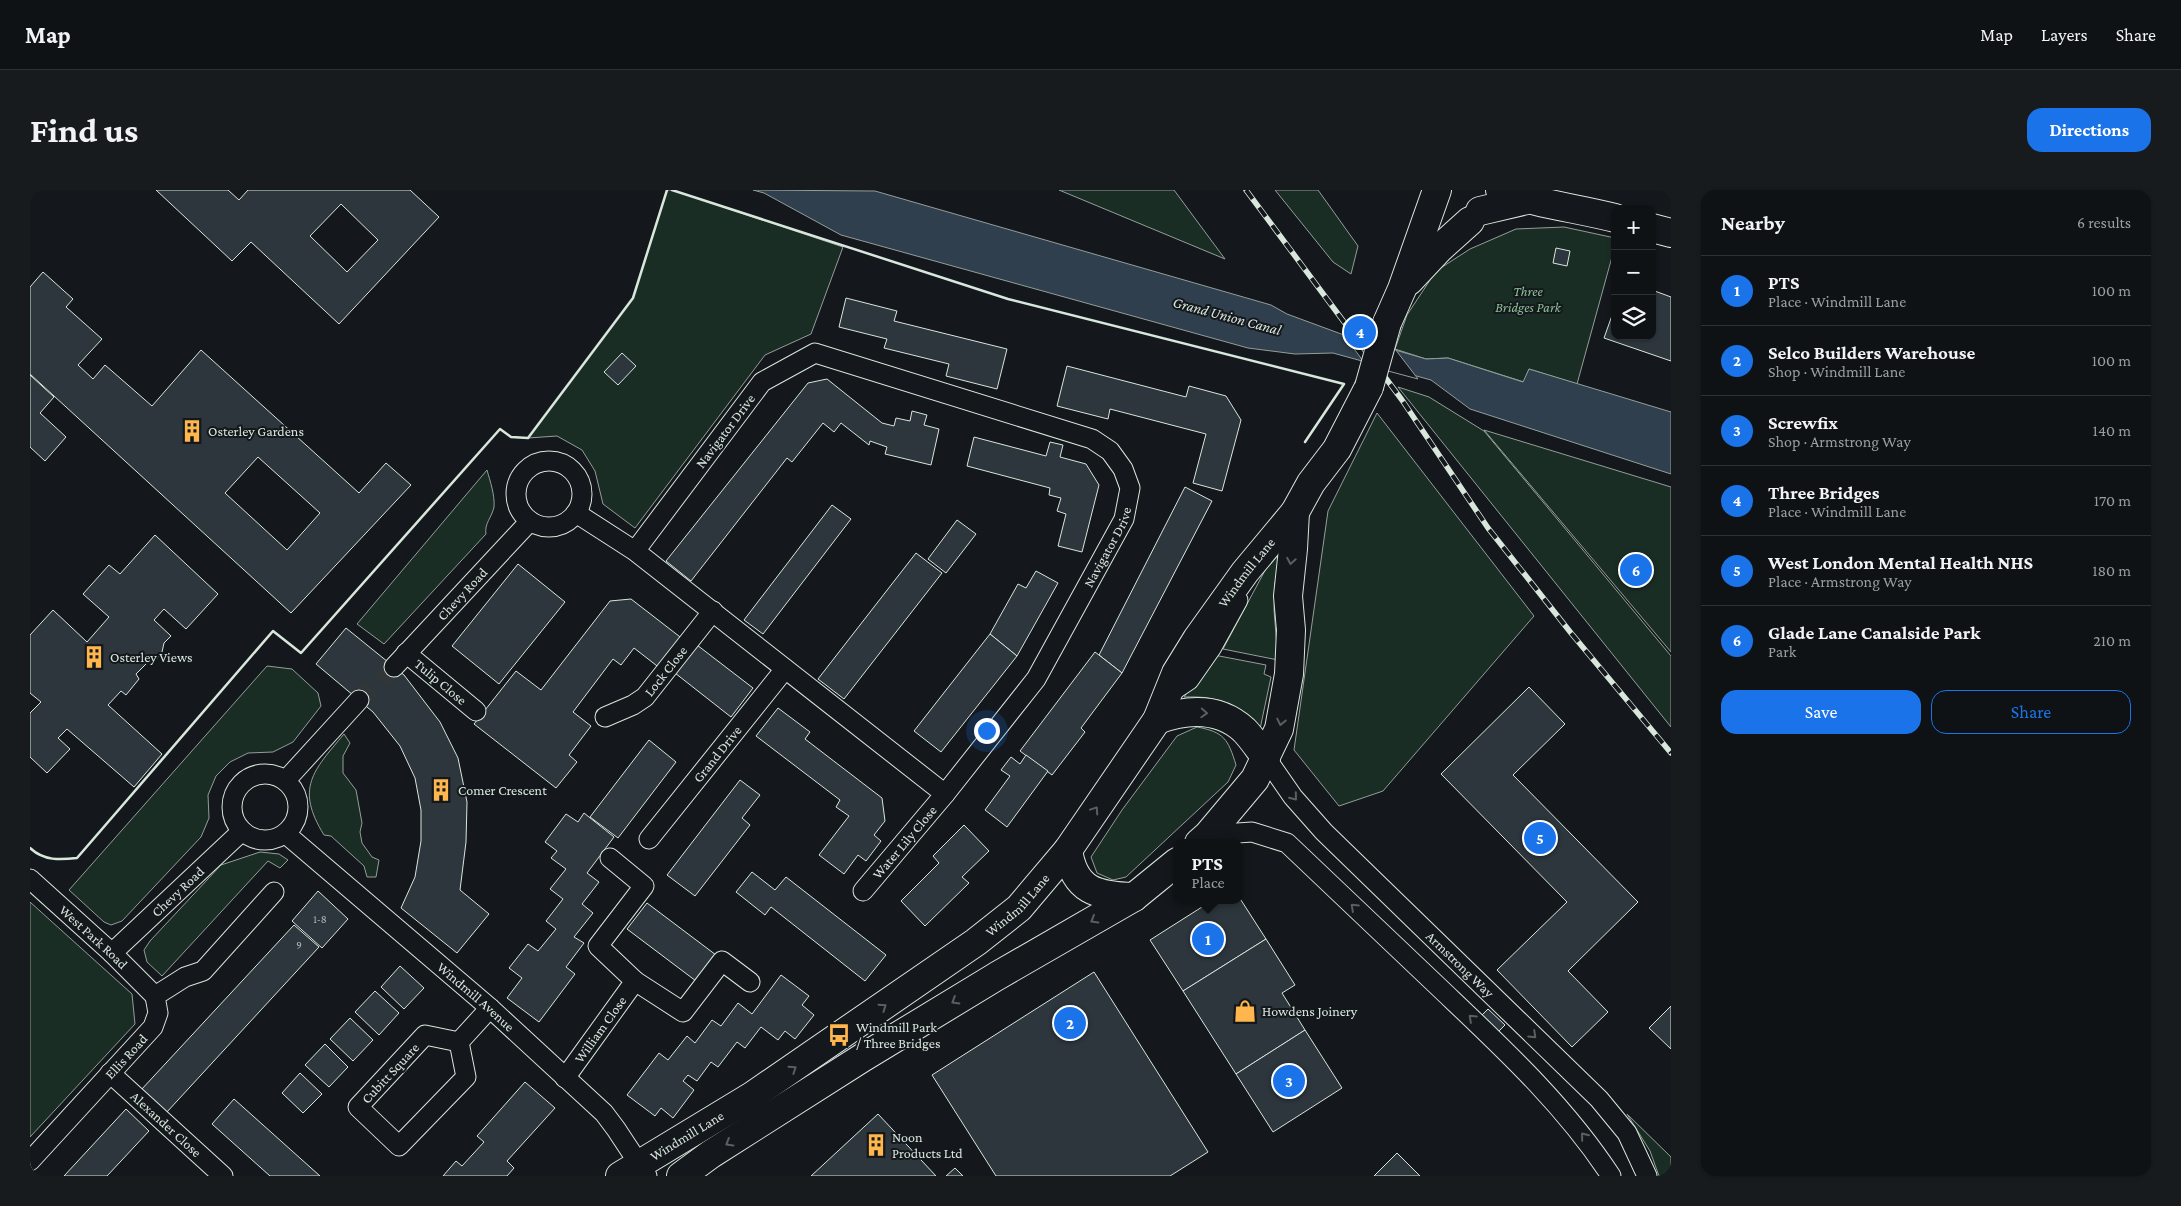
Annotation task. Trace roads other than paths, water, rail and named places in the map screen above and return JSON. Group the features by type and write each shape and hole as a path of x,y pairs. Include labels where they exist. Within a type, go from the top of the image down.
{"main road":[{"path":"1500,190 1527,200 1575,208 1611,217"},
{"path":"1436,193 1437,209 1445,218 1457,223 1477,207 1527,200"},
{"name":"Windmill Lane","path":"635,1172 752,1096 976,942 1019,908 1068,850 1157,720 1176,673 1197,639 1245,572 1295,512 1311,483 1337,448 1369,386 1387,323 1402,289 1436,193"},
{"name":"Windmill Lane","path":"1402,289 1477,207"},
{"path":"1656,229 1671,233"},
{"name":"Windmill Lane","path":"1203,839 1255,779 1279,729 1287,692 1291,630 1288,578 1294,549 1295,512"},
{"path":"1157,720 1177,713 1208,712 1225,716 1244,730 1266,758"},
{"path":"1068,850 1070,866 1076,878 1088,888 1108,896 1134,897"},
{"path":"681,1176 711,1154 862,1058 997,976 1134,897 1173,865"}],"street":[{"name":"Navigator Drive","path":"635,551 762,382 815,352 1092,439 1110,451 1123,469 1130,488 1124,519 1036,679 945,794"},
{"path":"553,461 564,464 575,474 582,490 580,505 576,514 565,523 554,526 544,526 530,521 519,508 516,492 518,482 524,472 541,462 553,461"},
{"path":"576,514 635,551 945,794"},
{"name":"Chevy Road","path":"400,660 530,521"},
{"name":"Lock Close","path":"605,717 633,705 644,697 713,611"},
{"name":"Tulip Close","path":"400,660 476,711"},
{"name":"Grand Drive","path":"649,839 785,669"},
{"path":"286,780 359,700"},
{"name":"Armstrong Way","path":"1266,758 1293,797 1324,832 1599,1099 1626,1133 1647,1176"},
{"path":"265,773 286,780 296,792 299,804 298,815 293,826 286,834 275,840 265,841 251,838 242,831 238,828 232,816 231,804 233,795 239,785 248,778 265,773"},
{"name":"Water Lily Close","path":"863,890 945,794"},
{"name":"Chevy Road","path":"112,953 242,831"},
{"path":"1203,839 1252,832 1287,843 1485,1031 1554,1101 1591,1145 1611,1176"},
{"name":"Windmill Avenue","path":"286,834 490,1008 604,1113 635,1172"},
{"path":"610,858 644,886 598,946 635,980 683,1012 722,961 750,982"},
{"name":"West Park Road","path":"30,879 112,953 155,996"},
{"path":"155,996 185,977 203,971 274,892"},
{"name":"William Close","path":"565,1078 635,980"},
{"name":"Ellis Road","path":"30,1161 153,1027 158,1012 155,996"},
{"path":"459,1042 490,1008"},
{"name":"Cubitt Square","path":"425,1035 459,1042 466,1077 399,1146 358,1107 425,1035"},
{"name":"Alexander Close","path":"110,1073 223,1176"}],"water":[{"name":"Grand Union Canal","path":"753,190 875,191 1271,305 1287,314 1344,335 1426,359 1448,358 1523,382 1529,369 1671,412 1671,474 1470,409 1431,380 1333,353 1295,354 1248,348 841,235 764,193"}],"tunnel":[{"path":"359,700 394,667"}],"railway":[{"path":"1246,190 1402,400 1488,528 1571,633 1671,753"}],"place":[{"name":"Three Bridges","path":"1360,332"},
{"name":"Osterley Gardens","path":"192,431"},
{"name":"Glade Lane Canalside Park","path":"1636,570"},
{"name":"Osterley Views","path":"94,657"},
{"name":"Comer Crescent","path":"441,790"},
{"name":"West London Mental Health NHS","path":"1540,838"},
{"name":"PTS","path":"1208,939"},
{"name":"Howdens Joinery","path":"1245,1011"},
{"name":"Selco Builders Warehouse","path":"1070,1023"},
{"name":"Windmill Park / Three Bridges","path":"839,1035"},
{"name":"Screwfix","path":"1289,1081"},
{"name":"Noon Products Ltd","path":"876,1145"}],"park label":[{"name":"Three Bridges Park","path":"1528,299"}]}
